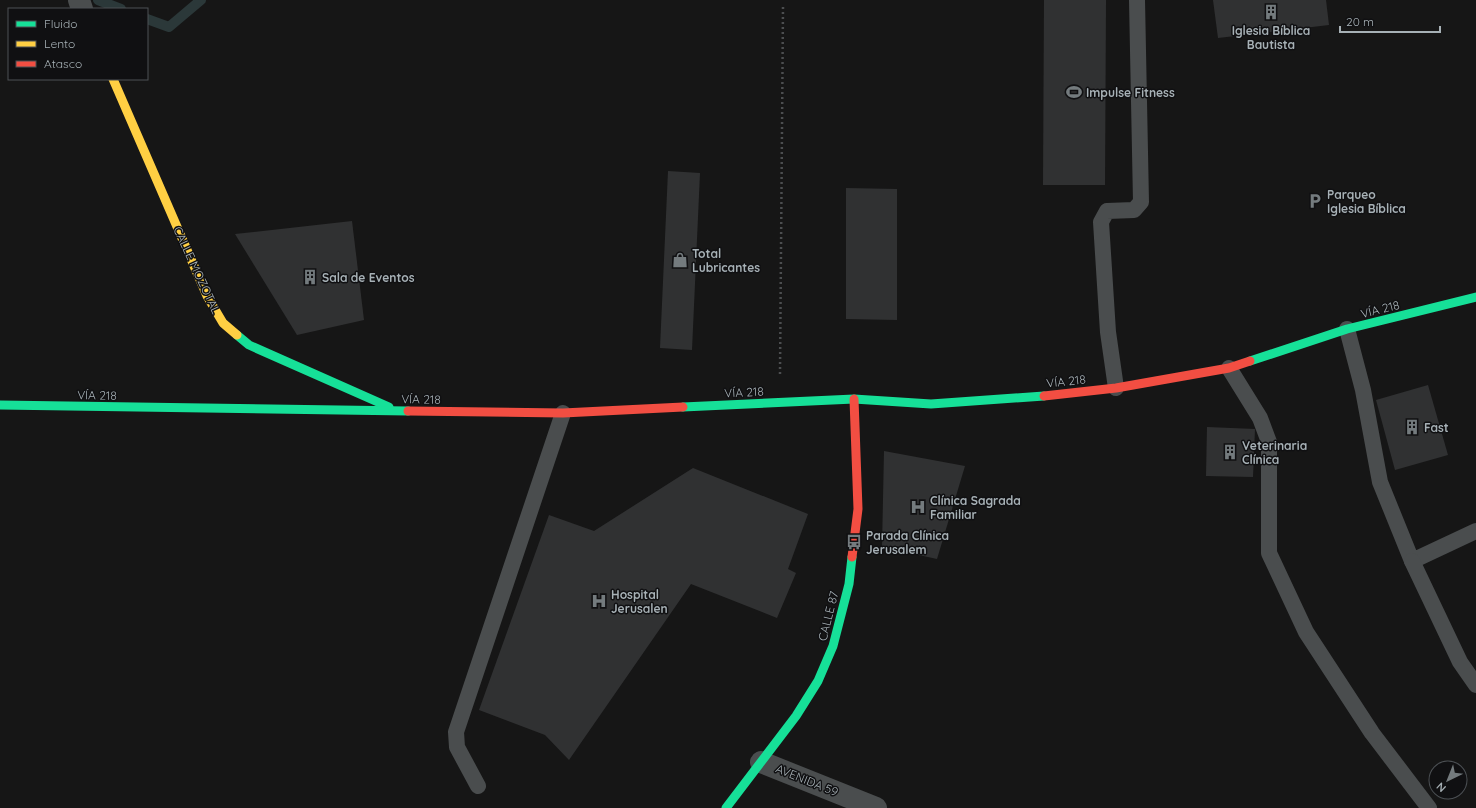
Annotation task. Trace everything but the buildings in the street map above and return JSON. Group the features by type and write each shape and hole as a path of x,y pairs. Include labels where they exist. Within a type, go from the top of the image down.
{"main road":[{"name":"CALLE MOZOTAL","path":"112,80 207,296 223,323 249,345 398,411"},
{"name":"VÍA 218","path":"0,405 563,413 854,399 931,404 1032,397 1116,388 1229,368 1347,330 1476,297"},
{"name":"CALLE 87","path":"726,808 796,716 818,681 834,646 849,584 858,509 854,399"}],"street":[{"name":"AVENIDA 59","path":"762,762 876,808"}],"lane":[{"path":"1116,388 1108,332 1101,222 1107,212 1134,210 1140,202 1137,0"},
{"path":"1347,330 1363,390 1380,482 1412,562 1460,662 1476,684"},
{"path":"1229,368 1260,418 1269,442 1269,554 1306,632 1372,733 1429,808"},
{"path":"478,786 457,747 456,732 563,413"},
{"path":"1412,562 1476,531"}],"path":[{"path":"780,402 783,7"}],"waterway":[{"path":"98,0 118,8"},
{"path":"148,19 169,27 201,0"}],"traffic: fast":[{"path":"1250,361 1347,329 1476,297"},
{"path":"237,335 249,345 389,407"},
{"path":"683,407 854,399 931,404 1044,396"},
{"path":"0,405 408,411"},
{"path":"726,808 796,716 818,681 833,646 849,584 852,557"}],"traffic: slow":[{"path":"113,80 207,296 223,323 237,335"}],"traffic: jam":[{"path":"1044,396 1116,388 1229,368 1250,361"},
{"path":"852,557 858,509 854,399"},
{"path":"408,411 563,413 683,407"}],"place":[{"name":"Iglesia Bíblica Bautista","path":"1271,12"},
{"name":"Impulse Fitness","path":"1074,92"},
{"name":"Parqueo Iglesia Bíblica","path":"1315,201"},
{"name":"Total Lubricantes","path":"680,260"},
{"name":"Sala de Eventos","path":"310,277"},
{"name":"Fast","path":"1412,427"},
{"name":"Veterinaria Clínica","path":"1230,452"},
{"name":"Clínica Sagrada Familiar","path":"918,507"},
{"name":"Parada Clínica Jerusalem","path":"854,542"},
{"name":"Hospital Jerusalen","path":"599,601"}]}
